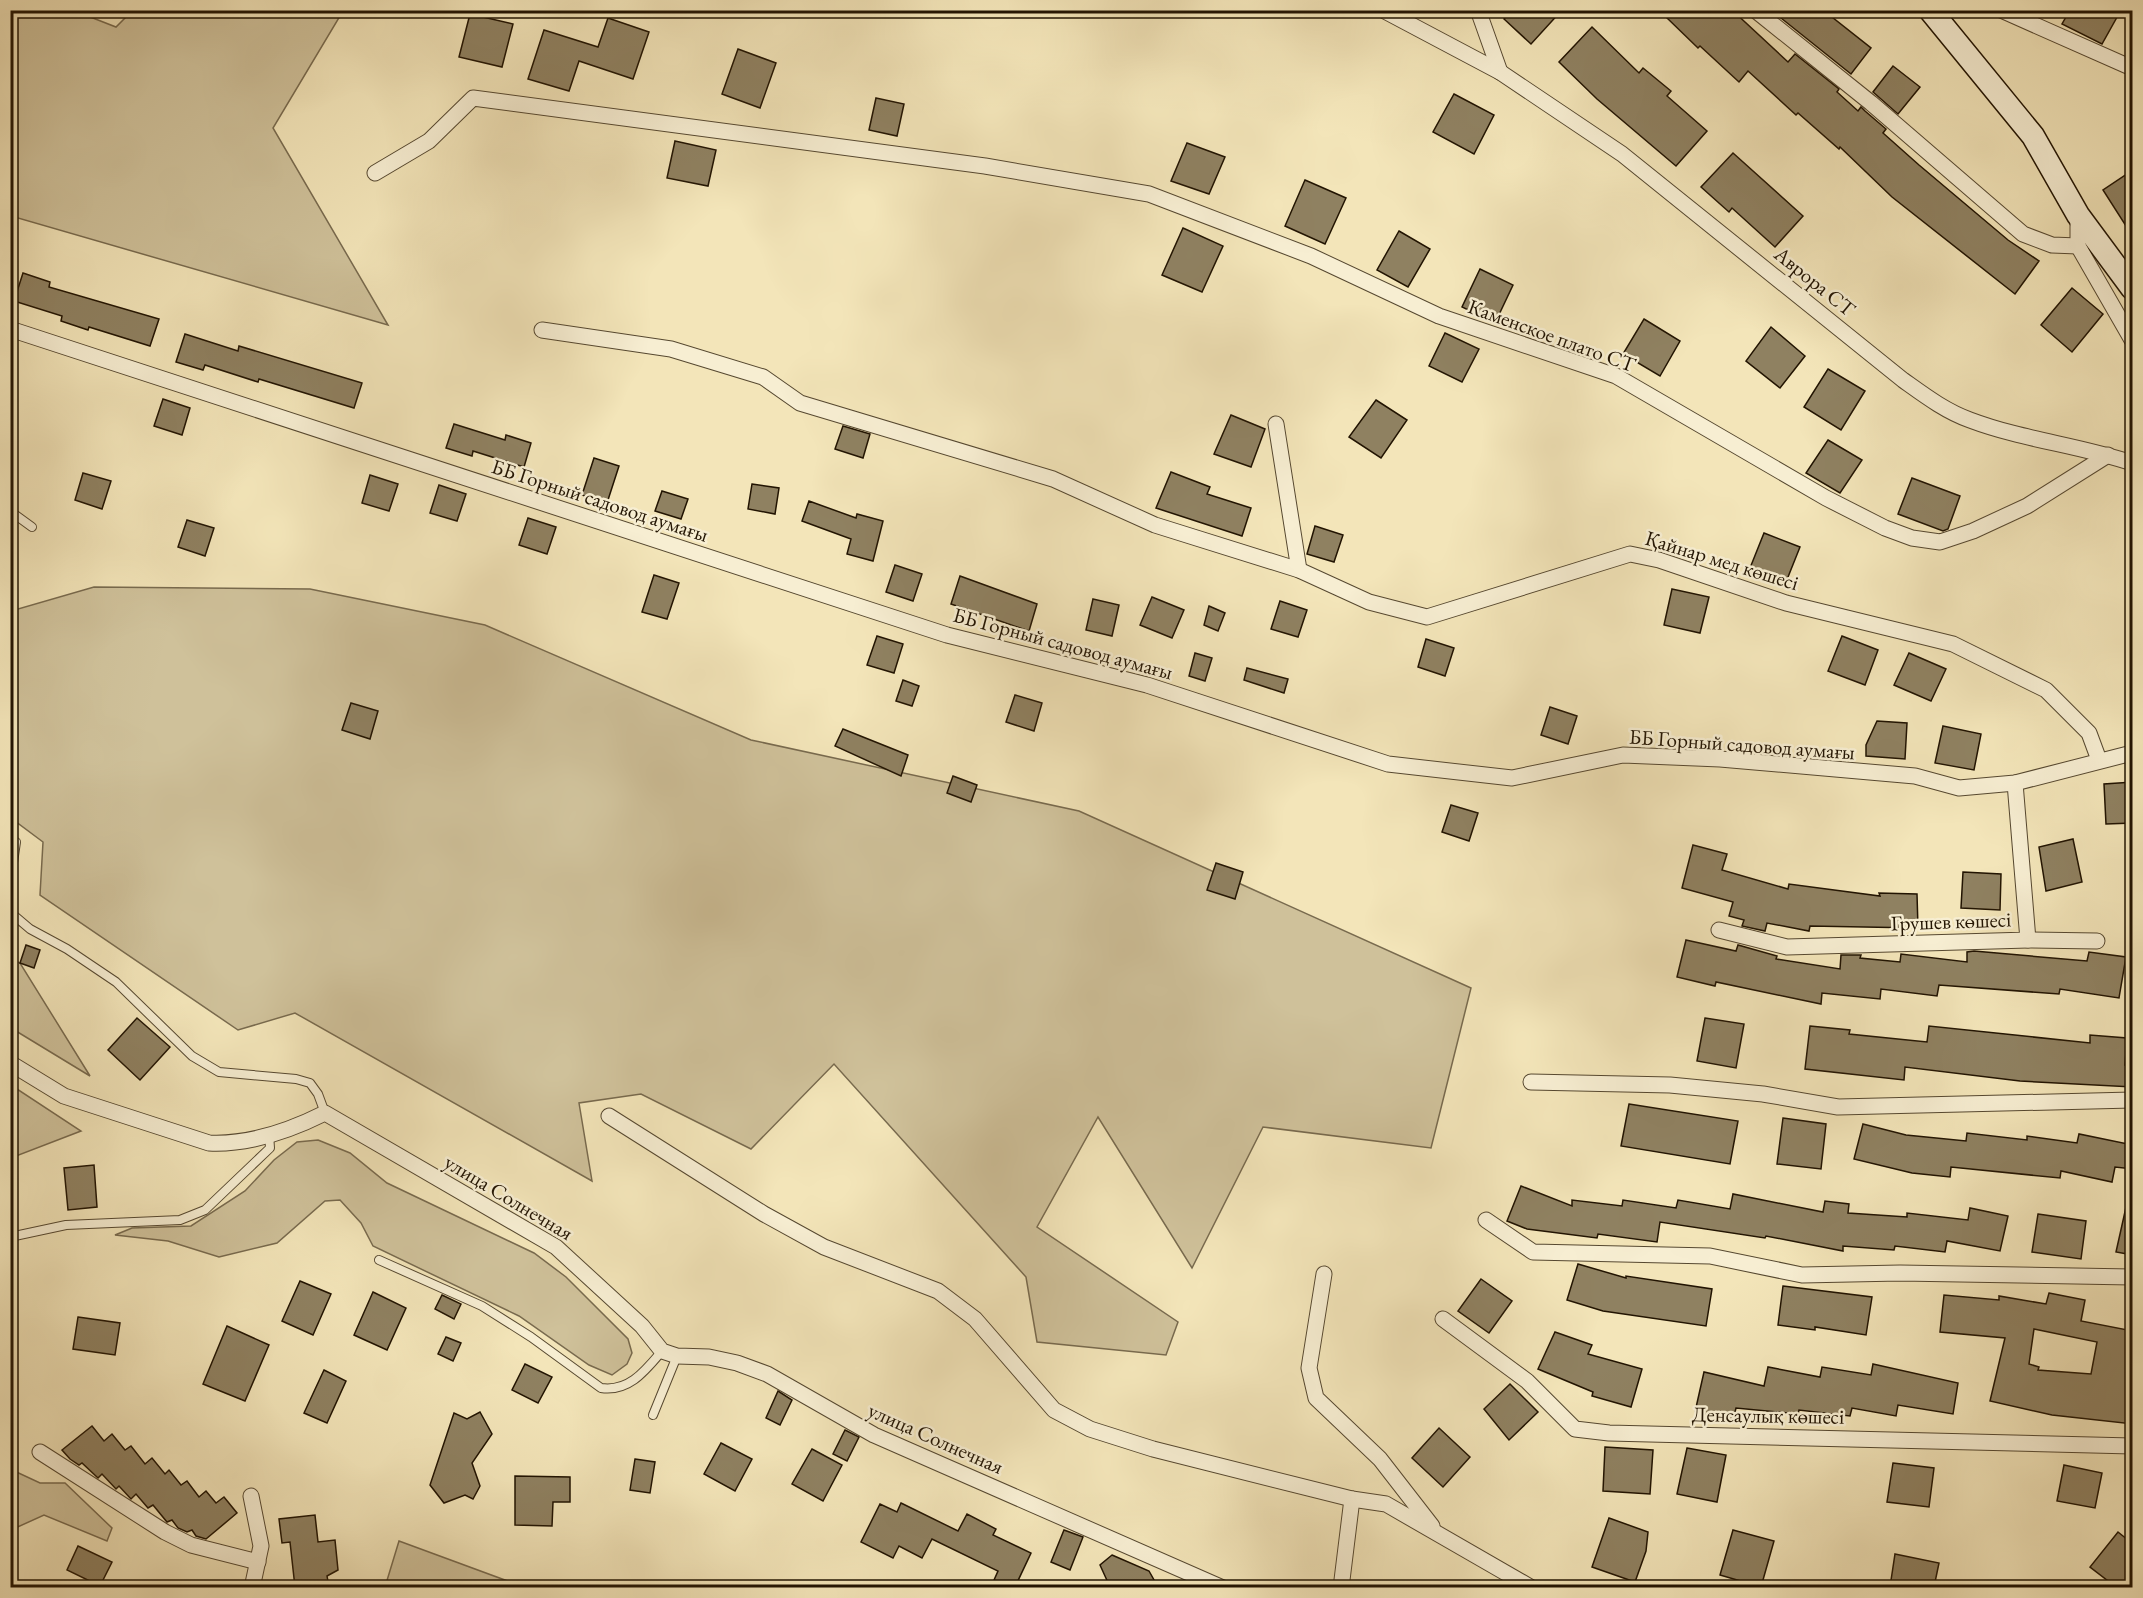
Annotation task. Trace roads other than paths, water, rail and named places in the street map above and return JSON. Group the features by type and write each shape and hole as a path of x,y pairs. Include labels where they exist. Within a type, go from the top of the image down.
{"street":[{"name":"Аврора СТ","path":"1383,10 1500,72 1622,154 1903,380 1940,406 1969,420 2016,435 2108,455 2133,463"},
{"path":"1478,10 1500,72"},
{"path":"1755,10 1871,103 2024,234 2052,245 2078,246"},
{"path":"1930,10 2033,136 2078,215 2133,288"},
{"path":"2001,10 2133,68"},
{"name":"Каменское плато СТ","path":"375,173 429,141 473,98 985,166 1149,194 1311,256 1439,316 1616,376 1826,498 1885,528 1912,538 1940,542 1973,531 2027,506 2108,455"},
{"path":"2078,215 2078,246 2133,340"},
{"name":"ББ Горный садовод аумағы","path":"10,329 947,635 1147,685 1388,764 1512,778 1623,755 1720,759 1915,776 1959,788 2015,783 2133,753"},
{"name":"Қайнар мед көшесі","path":"542,330 671,349 763,377 800,403 1053,479 1155,525 1299,570 1369,602 1427,617 1630,554 1659,560 1786,603 1953,644 2046,690 2089,733 2099,760"},
{"path":"1276,424 1299,570"},
{"name":"Грушев көшесі","path":"1719,930 1787,947 2028,940 2015,783"},
{"path":"2028,940 2097,941"},
{"path":"10,1063 64,1096 209,1143 232,1144 297,1127 325,1113"},
{"path":"1531,1082 1670,1085 1763,1094 1838,1107 2133,1101"},
{"name":"улица Солнечная","path":"325,1113 556,1247 642,1326 662,1351 677,1356 709,1357 737,1363 767,1374 874,1435 1223,1587"},
{"path":"609,1116 764,1214 824,1247 938,1291 975,1319 1054,1410 1090,1430 1153,1449 1352,1499 1386,1504 1532,1587"},
{"path":"1486,1221 1533,1252 1710,1256 1802,1275 1900,1273 2133,1278"},
{"path":"1323,1274 1309,1368 1316,1398 1380,1459 1437,1533"},
{"name":"Денсаулық көшесі","path":"1443,1320 1527,1381 1575,1429 1609,1433 2133,1446"},
{"path":"40,1452 165,1532 191,1545 258,1562"},
{"path":"251,1497 261,1546 252,1587"},
{"path":"1341,1587 1352,1499"}],"lane":[{"path":"10,511 32,527"},
{"path":"10,884 16,842"},
{"path":"10,912 30,929 67,949 116,982 192,1056 219,1072 296,1079 310,1083 318,1094 325,1113"},
{"path":"10,1237 66,1225 180,1220 205,1210 270,1148 270,1134"},
{"path":"379,1260 482,1306 531,1337 601,1388 614,1390 630,1384 662,1351"},
{"path":"653,1415 677,1356"}]}
